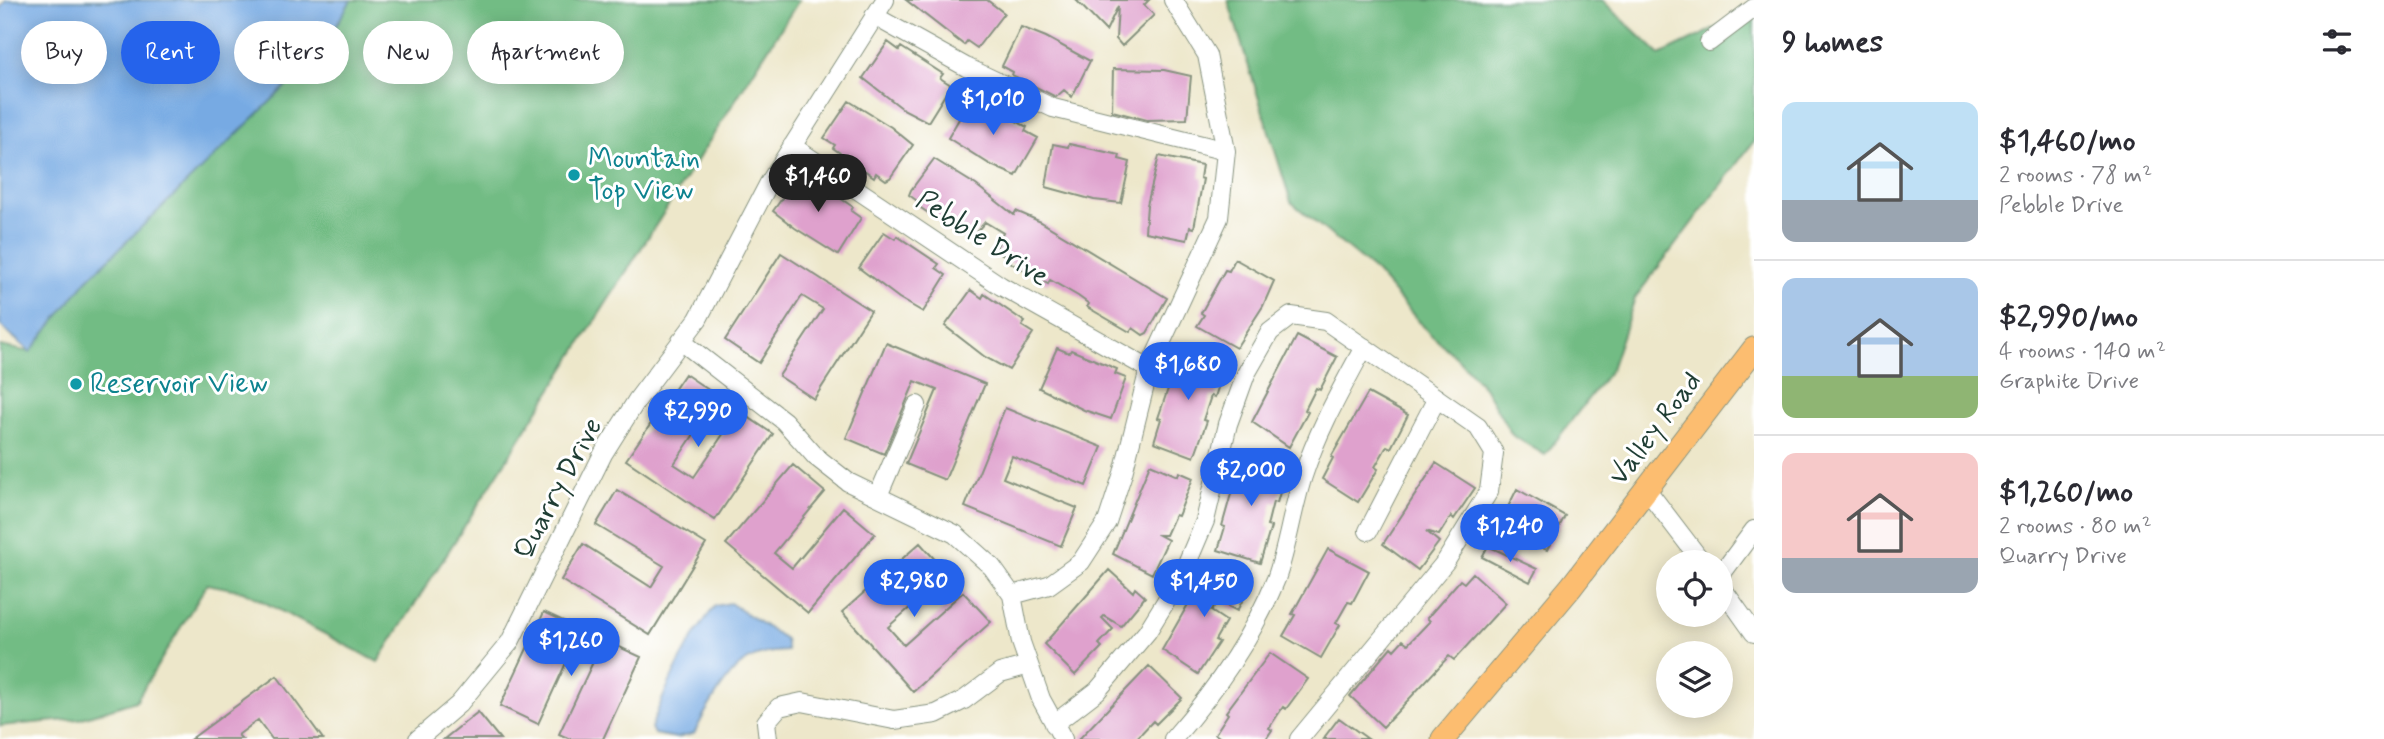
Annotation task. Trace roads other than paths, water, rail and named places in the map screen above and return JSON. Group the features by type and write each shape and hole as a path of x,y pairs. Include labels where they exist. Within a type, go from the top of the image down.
{"main road":[{"name":"Valley Road","path":"1443,739 1571,587 1754,349"}],"street":[{"name":"Quarry Drive","path":"418,739 459,704 510,642 603,454 637,400 698,319 792,146 885,0"},
{"path":"1012,595 1049,585 1081,562 1107,522 1124,473 1149,369 1219,218 1226,151 1207,55 1173,0"},
{"path":"1709,42 1754,8"},
{"path":"874,16 966,67 1053,108 1226,151"},
{"name":"Pebble Drive","path":"792,146 1001,286 1149,369"},
{"path":"681,341 784,421 827,466 849,482 955,534 992,567 1012,595 1029,665 1041,699 1058,731 1097,691 1147,632 1182,575 1205,521 1228,424 1246,374 1270,332 1291,316 1326,321 1478,427 1494,453 1489,491 1446,561 1299,739"},
{"path":"1179,737 1211,695 1255,622 1276,578 1302,479 1322,425 1364,347"},
{"path":"1368,531 1437,398"},
{"path":"878,496 917,405"},
{"path":"1647,490 1693,550"},
{"path":"1733,558 1754,530"},
{"path":"1733,603 1754,633"},
{"path":"768,739 766,722 779,707 802,702 894,720 936,714 964,700 1000,673 1029,665"}],"water":[{"path":"6,0 351,0 339,21 234,21 234,84 288,84 87,280 30,352 0,325 0,8"},
{"path":"730,603 785,639 787,651 760,655 738,667 716,695 694,734 677,738 654,734 651,728 657,712 686,649 715,606"}],"place":[{"name":"Mountain Top View","path":"574,175"},
{"name":"Reservoir View","path":"76,384"}]}
